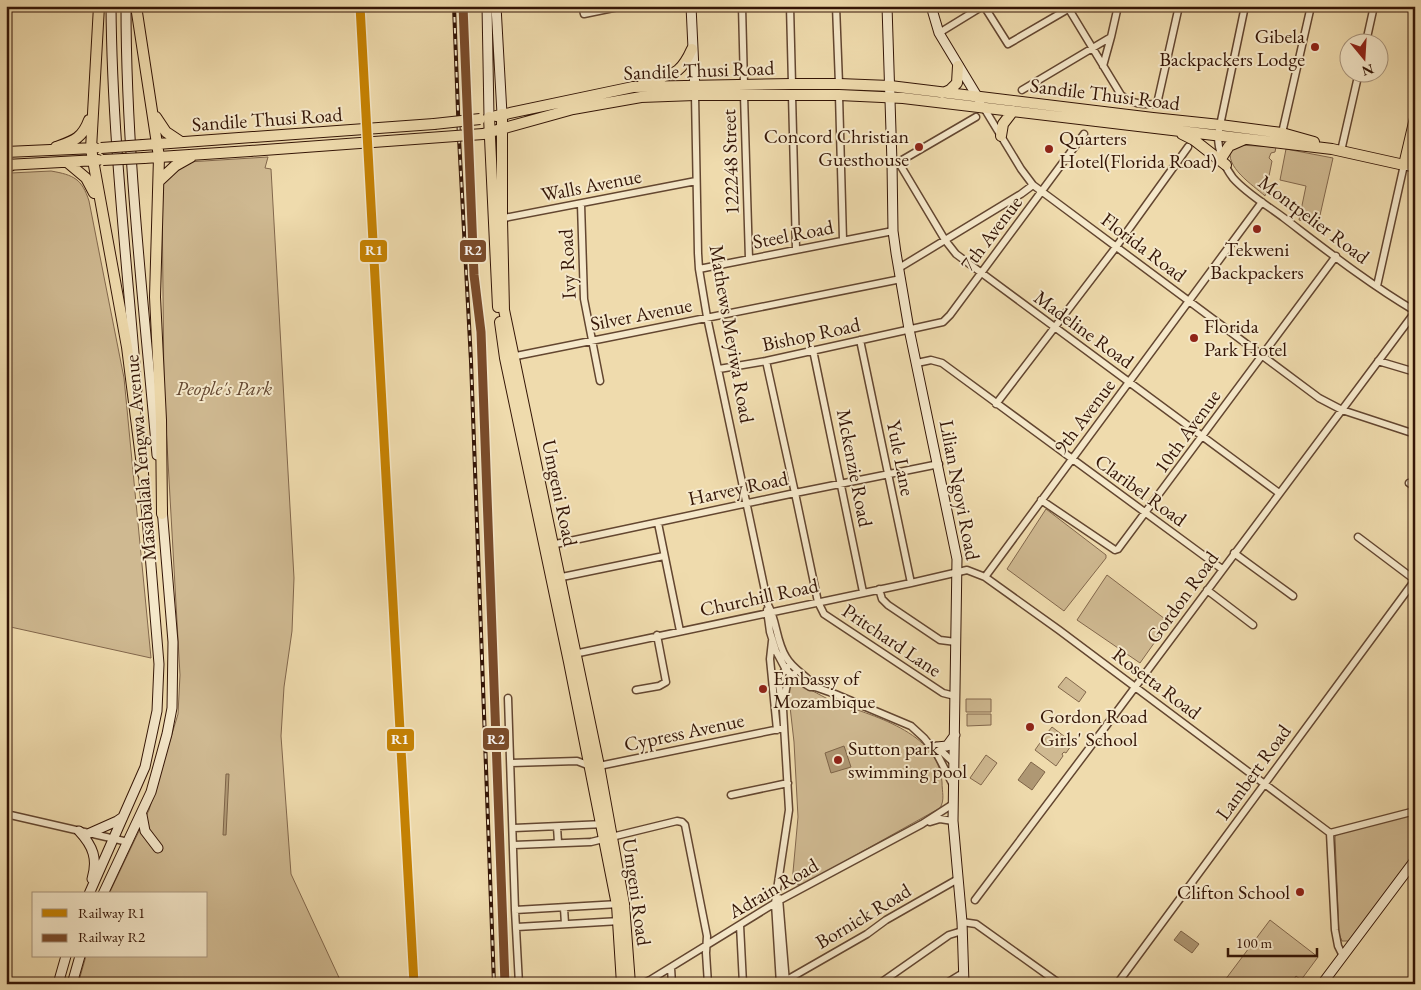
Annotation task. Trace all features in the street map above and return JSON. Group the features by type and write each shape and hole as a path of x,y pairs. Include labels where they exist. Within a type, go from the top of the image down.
{"main road":[{"path":"99,6 92,111 104,228"},
{"name":"Masabalala Yengwa Avenue","path":"89,892 145,767 157,711 158,689 157,634 118,171 111,6"},
{"name":"Masabalala Yengwa Avenue","path":"104,892 142,815 151,792 166,742 172,708 173,688 173,642 133,178 126,64 126,6"},
{"path":"136,6 159,157 154,297 161,420 162,514"},
{"name":"Umgeni Road","path":"487,6 485,118 497,219"},
{"name":"Umgeni Road","path":"496,6 503,129 497,219 496,295 595,766 620,904 630,984"},
{"name":"Mathews Meyiwa Road","path":"691,6 695,90"},
{"name":"Lilian Ngoyi Road","path":"887,6 890,92 896,163 893,231 909,329 939,464 957,559 953,821 962,926 964,984"},
{"name":"Florida Road","path":"931,6 938,33 984,108"},
{"path":"633,88 678,72 687,61 692,49"},
{"path":"943,92 950,90 957,83 958,66"},
{"name":"Sandile Thusi Road","path":"744,90 792,84 839,90 943,92 1144,117 1219,130 1248,138 1336,150 1410,166"},
{"name":"Sandile Thusi Road","path":"6,152 251,138 434,124 485,118 633,88 744,90 792,95 839,90"},
{"name":"Sandile Thusi Road","path":"7,165 367,144 486,133 573,109 607,102 695,90"},
{"name":"Sandile Thusi Road","path":"890,92 984,108 1162,128 1282,133 1336,150"},
{"path":"152,106 162,128 168,135 181,142"},
{"path":"45,151 80,137 86,129 92,111"},
{"path":"1001,136 1004,124 1013,111"},
{"path":"1410,166 1415,118"},
{"path":"1162,128 1185,135 1224,161 1229,146 1248,138"},
{"path":"159,181 175,166 197,154"},
{"path":"66,162 81,173 91,184 104,228 127,347 143,474"},
{"path":"936,747 947,746 955,736"},
{"path":"90,833 117,821 125,815"},
{"path":"142,815 145,831 158,848"},
{"path":"79,831 89,842 94,854 94,871 89,892"},
{"path":"1322,984 1415,860"},
{"name":"Umgeni Road","path":"622,921 622,984"},
{"path":"58,984 65,958"},
{"path":"72,984 79,958"}],"street":[{"path":"582,6 584,14 623,6"},
{"name":"122248 Street","path":"742,6 750,259"},
{"path":"790,6 792,84"},
{"path":"836,6 843,240"},
{"path":"938,33 983,6 1008,44 1068,7 1116,88 1127,100 1140,104 1157,104 1180,6"},
{"path":"1103,66 1118,6"},
{"path":"1219,130 1245,6"},
{"path":"1282,133 1311,6"},
{"path":"1368,32 1374,6"},
{"path":"1022,90 1111,37"},
{"path":"1336,150 1356,82"},
{"name":"Mathews Meyiwa Road","path":"695,90 699,269 707,317 769,610 788,666"},
{"path":"792,95 796,249"},
{"name":"Florida Road","path":"984,108 1021,169 1033,185 1042,192 1319,398 1342,410 1415,434"},
{"path":"896,163 976,117"},
{"name":"Montpelier Road","path":"1219,130 1218,144 1224,161 1234,178 1262,202 1376,286 1415,311"},
{"name":"7th Avenue","path":"909,329 943,322 950,315 1084,134"},
{"path":"996,404 1116,247 1188,147"},
{"name":"Madeline Road","path":"896,163 956,254 1279,493"},
{"path":"1376,286 1410,166"},
{"name":"Walls Avenue","path":"497,219 696,181"},
{"path":"899,268 1033,185"},
{"name":"9th Avenue","path":"985,577 1262,202"},
{"name":"Ivy Road","path":"581,204 584,299 600,381"},
{"name":"Steel Road","path":"699,269 893,231"},
{"name":"10th Avenue","path":"1041,500 1115,550 1121,547 1336,256"},
{"name":"Silver Avenue","path":"509,357 901,279"},
{"name":"Gordon Road","path":"975,900 1136,688 1222,569 1415,311"},
{"name":"Bishop Road","path":"719,369 766,361 909,329"},
{"name":"Yule Lane","path":"860,340 911,583"},
{"name":"Mckenzie Road","path":"813,350 863,592"},
{"name":"Claribel Road","path":"917,363 931,360 942,363 1222,569"},
{"path":"766,361 818,602"},
{"path":"1378,361 1415,372"},
{"name":"Harvey Road","path":"549,545 795,492 939,464"},
{"path":"658,523 680,631"},
{"path":"1358,537 1415,580"},
{"path":"1234,553 1293,596"},
{"path":"555,578 664,556"},
{"name":"Rosetta Road","path":"958,572 972,571 985,577 1330,833"},
{"name":"Churchill Road","path":"572,654 769,610 818,602 958,572"},
{"name":"Lambert Road","path":"1117,984 1415,580"},
{"path":"879,589 882,599 888,605 940,640 956,642"},
{"path":"1207,590 1253,625"},
{"name":"Pritchard Lane","path":"818,602 824,614 943,693 955,696"},
{"name":"Mathews Meyiwa Road","path":"769,610 772,640 788,666"},
{"path":"636,690 659,686 666,682 657,635"},
{"path":"772,640 770,659 777,730"},
{"path":"784,983 777,893 788,810 788,783 783,708 779,685 780,678 788,666 815,687 910,726 954,763"},
{"path":"783,708 785,688 795,673"},
{"path":"508,698 519,984"},
{"name":"Cypress Avenue","path":"595,766 784,728"},
{"path":"924,738 940,760 953,786"},
{"path":"511,763 577,761 595,766"},
{"path":"731,795 788,783"},
{"name":"Adrain Road","path":"642,984 778,902 922,824 953,804"},
{"path":"1342,956 1335,930 1330,833 1415,812"},
{"path":"6,814 128,842"},
{"name":"Adrain Road","path":"922,824 940,819 953,821"},
{"path":"514,845 591,842 677,821 682,822 685,825 707,936 708,984"},
{"path":"514,828 605,824"},
{"path":"557,827 558,842"},
{"name":"Bornick Road","path":"784,983 867,934 886,920 958,879"},
{"path":"515,910 620,904"},
{"path":"564,908 565,924"},
{"path":"516,926 622,921"},
{"path":"879,984 949,934 962,926 976,924 1060,984"},
{"path":"740,925 743,984"},
{"path":"670,968 672,984"},
{"path":"945,984 963,973"}],"green space":[{"path":"1238,145 1276,147 1275,152 1271,153 1269,158 1272,161 1265,196 1241,175 1232,162 1231,148"},
{"path":"1286,149 1333,158 1318,224 1299,220 1306,186 1280,180"},
{"name":"People's Park","path":"268,157 265,168 271,169 294,578 292,631 284,687 281,736 291,874 342,984 78,984 85,958 208,958 208,892 110,892 149,810 178,714 180,675 164,390 162,194 164,179 188,162"},
{"path":"51,171 66,174 76,179 89,201 124,378 151,658 6,626 6,175 11,173"},
{"path":"1046,509 1106,555 1106,558 1064,611 1007,569"},
{"path":"1107,575 1169,622 1140,663 1077,620"},
{"path":"1066,677 1086,692 1079,702 1058,687"},
{"path":"791,684 796,684 832,701 883,720 901,728 916,738 929,750 938,764 943,796 940,808 804,884 795,885 792,883 798,817 794,742 788,689"},
{"path":"966,699 991,699 991,712 966,712"},
{"path":"967,714 991,714 991,725 967,726"},
{"path":"1052,727 1073,743 1066,753 1062,754 1063,756 1056,766 1035,750 1042,740 1044,741 1044,737"},
{"path":"986,755 997,763 981,785 970,778"},
{"path":"1415,814 1415,852 1349,941 1342,941 1339,934 1336,835"},
{"path":"1270,920 1318,957 1301,980 1296,976 1291,984 1222,984"}],"shaded area":[{"name":"Sutton park swimming pool","path":"844,746 851,767 831,773 825,753"},
{"path":"1031,762 1045,772 1032,790 1018,780"},
{"path":"226,774 229,774 226,835 223,835"},
{"path":"1181,931 1199,944 1192,953 1174,940"}],"railway":[{"path":"454,6 471,361 494,984"},
{"path":"463,6 474,275 481,332 505,984"}],"rail line":[{"name":"R1","path":"360,6 414,984"},
{"name":"R2","path":"463,6 474,275 481,332 505,984"}],"place":[{"name":"Gibela Backpackers Lodge","path":"1315,47"},
{"name":"Concord Christian Guesthouse","path":"919,147"},
{"name":"Quarters Hotel(Florida Road)","path":"1049,149"},
{"name":"Tekweni Backpackers","path":"1257,229"},
{"name":"Florida Park Hotel","path":"1194,338"},
{"name":"Embassy of Mozambique","path":"763,689"},
{"name":"Gordon Road Girls' School","path":"1030,727"},
{"name":"Sutton park swimming pool","path":"838,760"},
{"name":"Clifton School","path":"1300,892"}]}
